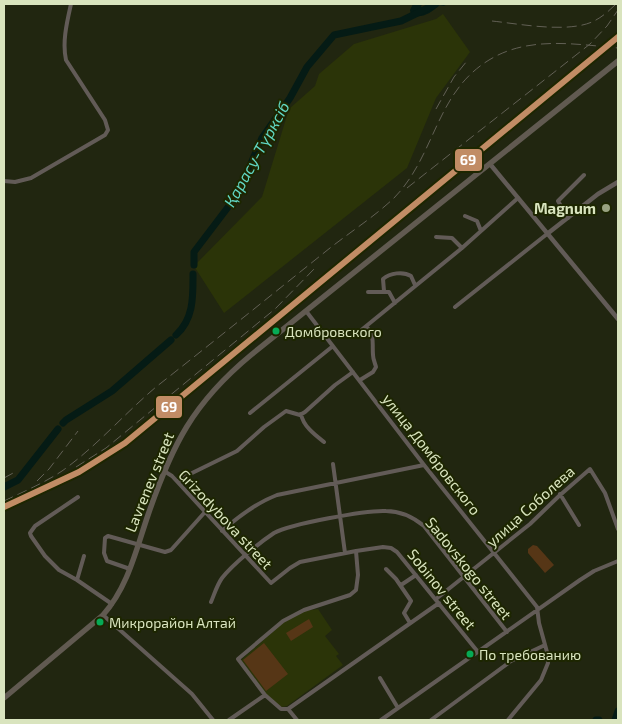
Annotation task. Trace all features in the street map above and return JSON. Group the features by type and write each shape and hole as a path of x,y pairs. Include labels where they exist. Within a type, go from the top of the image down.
{"main road":[{"name":"Lavrenev street","path":"4,698 103,615 112,604 130,569 164,471 184,429 217,386 232,371 306,311 618,61"}],"street":[{"path":"4,181 15,182 31,178 105,135 108,130 105,120 66,60 64,50 71,4"},
{"path":"490,164 618,319"},
{"path":"568,218 558,201 584,175"},
{"path":"455,307 598,194 618,182"},
{"path":"354,336 462,248 518,198"},
{"path":"465,216 476,221 482,231"},
{"path":"436,237 452,238 462,248"},
{"path":"384,291 383,279 386,276 401,272 411,276 415,285"},
{"path":"368,292 389,292 395,303"},
{"name":"улица Домбровского","path":"306,311 424,465 526,592 536,605 538,611"},
{"path":"360,380 373,372 376,367 373,357 373,335 367,327"},
{"path":"250,413 333,346"},
{"path":"302,414 353,372"},
{"path":"178,482 188,475 237,451 264,427 286,411 302,414"},
{"path":"302,414 302,419 313,433 324,442"},
{"path":"332,464 345,553"},
{"path":"222,531 239,516 264,500 277,495 424,465"},
{"name":"улица Соболева","path":"288,709 410,623 464,576 539,517 560,494 590,469 605,493 618,526"},
{"name":"Grizodybova street","path":"164,471 178,482 271,583"},
{"path":"560,494 579,524"},
{"path":"78,497 35,526 30,533 33,541 59,570 112,604"},
{"name":"Sadovskogo street","path":"211,602 222,579 245,556 276,532 288,527 339,517 386,511 406,515 424,526 507,632"},
{"path":"130,569 108,561 104,553 105,538 108,536 165,552 171,550 204,512"},
{"name":"Sobinov street","path":"271,583 300,562 356,551 383,547 391,548 416,575 478,652"},
{"path":"296,720 288,709 281,709 264,695 238,660 282,621 304,610 350,595 356,590 358,575 356,551"},
{"path":"76,580 84,556"},
{"path":"381,720 594,571 618,561"},
{"path":"386,568 401,585 411,601 404,613 410,623"},
{"path":"401,585 416,575"},
{"path":"508,720 541,680 546,671 548,663 538,611"},
{"path":"103,615 192,694 213,720"},
{"path":"431,720 511,661 545,645"},
{"path":"380,678 398,708"},
{"path":"229,720 264,695"}],"shaded area":[{"path":"443,14 470,52 436,98 407,168 224,313 194,266 262,197 289,109 315,86 319,74 354,44 436,19"},
{"path":"533,545 537,546 554,565 545,573 528,553 528,549"},
{"path":"318,609 332,630 325,636 339,654 336,656 343,665 287,706 282,707 266,694 241,660 283,623 305,611"},
{"path":"309,619 313,627 291,641 286,633"},
{"path":"264,643 288,674 266,691 243,660"}],"water":[{"path":"413,4 422,4 420,10 430,4 447,4 444,6 439,5 430,13 422,16 415,16 411,15 410,10"}],"waterway":[{"name":"Қарасу-Түрксіб","path":"194,265 194,252 238,194 262,138 290,98 307,67 334,35 401,21 436,4"},
{"name":"Қарасу-Түрксіб","path":"176,335 186,322 191,307 193,274"},
{"name":"Қарасу-Түрксіб","path":"63,423 112,391 171,340"},
{"name":"Қарасу-Түрксіб","path":"4,487 18,480 58,429"},
{"path":"615,720 618,711"}],"railway":[{"path":"492,21 543,27 569,27 592,22 616,4"},
{"path":"407,188 590,44 607,26 618,10"},
{"path":"4,501 48,479 74,462 156,387 394,198 408,181 419,163 446,107 457,89 471,74 489,60 519,47 535,45 568,44 618,48"},
{"path":"436,109 454,77 467,61"},
{"path":"76,467 106,448 275,309 316,267"},
{"path":"37,481 49,469 78,431"},
{"path":"4,478 15,472"}],"transit line":[{"name":"69","path":"4,507 79,472 125,443 618,37"}],"place":[{"name":"Magnum","path":"606,208"},
{"name":"Домбровского","path":"276,331"},
{"name":"Микрорайон Алтай","path":"100,622"},
{"name":"По требованию","path":"470,654"}]}
